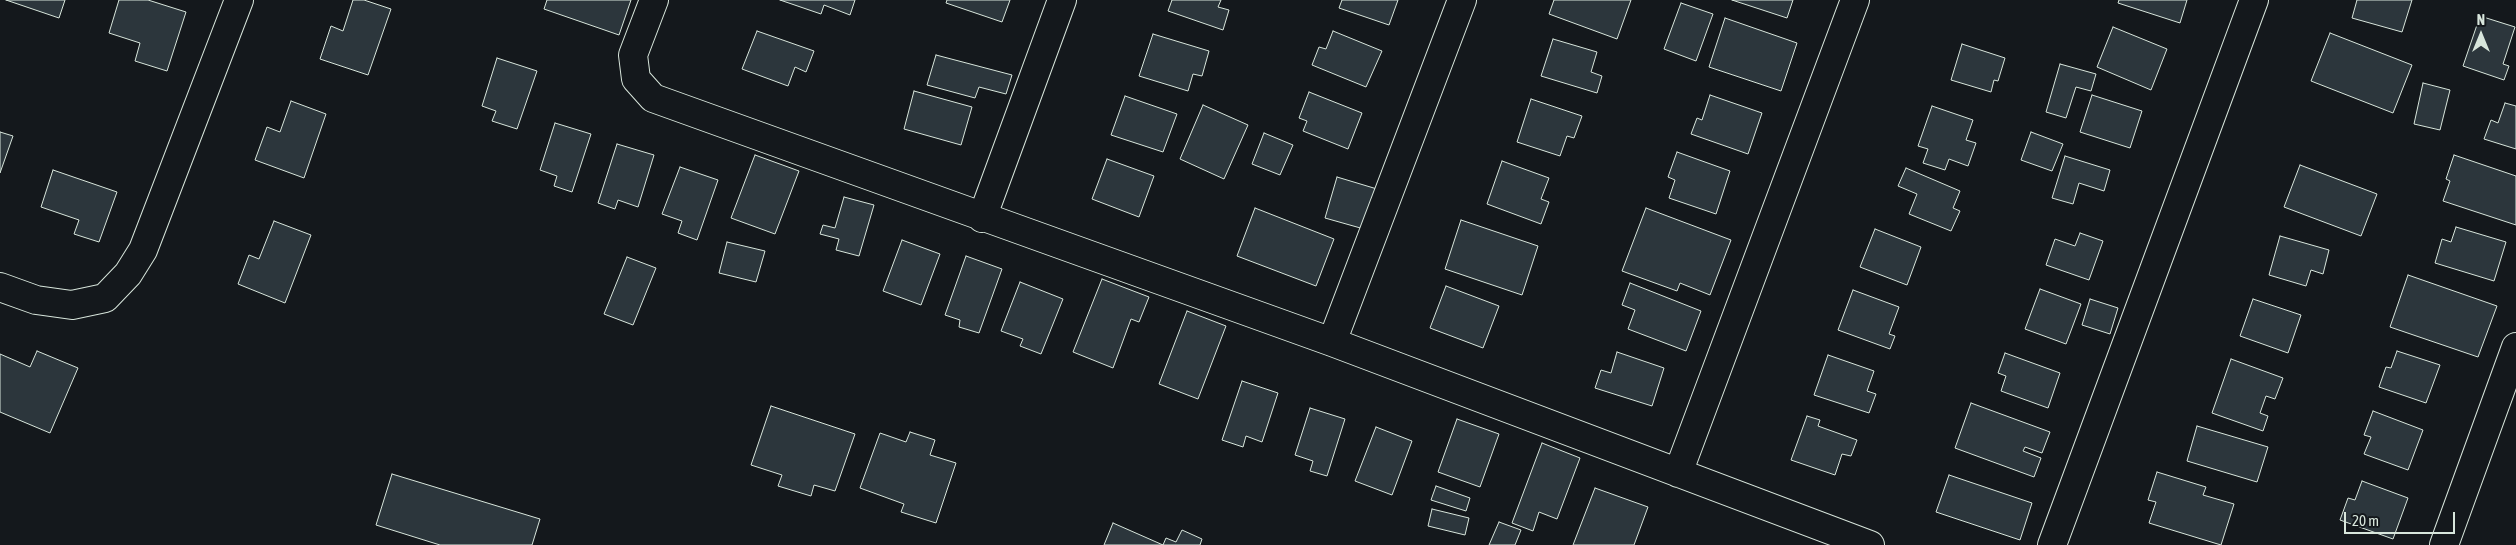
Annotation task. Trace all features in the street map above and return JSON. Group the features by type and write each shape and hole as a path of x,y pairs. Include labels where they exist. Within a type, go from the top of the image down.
{"street":[{"path":"0,287 36,300 72,305 105,298 128,274 143,250 239,0"},
{"path":"654,0 634,54 636,79 653,98 982,218 1332,342 1870,545"},
{"path":"982,218 1062,0"},
{"path":"1332,342 1462,0"},
{"path":"1678,473 1855,0"},
{"path":"2052,545 2254,0"},
{"path":"2444,545 2516,347"}],"building":[{"path":"6,0 65,0 59,18"},
{"path":"119,0 148,0 186,12 167,71 135,61 140,43 109,33"},
{"path":"353,0 364,0 391,9 368,75 320,59 331,26 343,31"},
{"path":"547,0 631,0 619,35 544,9"},
{"path":"780,0 855,0 850,15 824,5 821,14"},
{"path":"947,0 1010,0 1002,22 946,3"},
{"path":"1172,0 1221,0 1218,7 1229,10 1223,30 1168,11"},
{"path":"1342,0 1398,0 1389,25 1339,8"},
{"path":"1554,0 1631,0 1617,39 1549,14"},
{"path":"1732,0 1793,0 1787,18"},
{"path":"2119,0 2187,0 2180,23 2118,3"},
{"path":"2357,0 2412,0 2402,32 2352,18"},
{"path":"1681,3 1713,14 1696,61 1664,49"},
{"path":"2480,16 2515,27 2503,64 2509,66 2504,80 2463,66"},
{"path":"1725,18 1797,43 1781,91 1709,67"},
{"path":"2113,27 2167,49 2151,90 2097,67"},
{"path":"757,31 814,51 806,72 795,67 788,86 742,69"},
{"path":"1333,31 1382,51 1366,87 1312,65 1319,47 1326,49"},
{"path":"2330,33 2412,65 2393,113 2311,81"},
{"path":"1153,34 1209,51 1202,76 1193,74 1188,91 1139,76"},
{"path":"1553,39 1597,52 1591,72 1602,76 1597,93 1541,76"},
{"path":"1962,44 2005,58 1998,81 1994,80 1991,92 1951,80"},
{"path":"936,55 1012,75 1006,94 979,87 975,98 927,85"},
{"path":"497,58 537,71 517,129 492,121 496,111 482,106"},
{"path":"2060,64 2096,74 2091,91 2076,87 2066,118 2046,112"},
{"path":"2423,83 2450,90 2440,130 2414,124"},
{"path":"914,91 972,107 961,145 904,129"},
{"path":"1309,92 1362,113 1348,149 1303,131 1307,121 1299,118"},
{"path":"1710,95 1762,113 1748,154 1691,134 1697,118 1702,120"},
{"path":"2092,95 2142,111 2130,148 2080,132"},
{"path":"1125,96 1177,114 1163,152 1111,135"},
{"path":"1531,99 1582,116 1574,138 1567,136 1560,156 1517,142"},
{"path":"291,101 326,114 304,178 255,160 267,127 280,132"},
{"path":"2505,103 2516,106 2516,149 2484,139 2491,120 2498,123"},
{"path":"1203,105 1248,125 1224,179 1180,159"},
{"path":"1932,106 1973,120 1966,140 1976,143 1968,166 1949,159 1945,170 1923,163 1928,149 1918,146"},
{"path":"555,123 591,134 572,192 554,186 557,176 540,170"},
{"path":"0,132 13,136 0,173"},
{"path":"2031,132 2063,144 2052,171 2021,160"},
{"path":"1264,133 1293,145 1280,175 1252,164"},
{"path":"617,144 654,155 638,207 618,200 615,209 598,203"},
{"path":"1677,152 1730,171 1716,214 1669,198 1675,180 1668,177"},
{"path":"755,155 799,171 775,234 731,218"},
{"path":"2454,155 2516,176 2516,225 2443,201 2450,181 2446,179"},
{"path":"2065,156 2110,170 2104,191 2079,183 2073,204 2052,198"},
{"path":"1107,159 1154,176 1139,217 1092,199"},
{"path":"1502,161 1549,178 1541,199 1549,202 1541,224 1487,204"},
{"path":"2300,165 2377,194 2361,236 2284,207"},
{"path":"680,167 718,180 697,240 678,233 682,221 662,214"},
{"path":"1906,168 1960,191 1953,208 1960,211 1951,231 1909,214 1917,194 1898,186"},
{"path":"53,170 117,192 99,242 74,234 79,220 41,207"},
{"path":"1337,177 1377,189 1364,229 1325,218"},
{"path":"844,197 874,205 859,256 836,250 839,239 820,234 823,225 835,228"},
{"path":"1255,208 1334,239 1316,286 1237,256"},
{"path":"1646,208 1731,240 1710,295 1680,283 1677,291 1622,271"},
{"path":"1461,220 1538,246 1522,295 1445,269"},
{"path":"274,221 311,235 285,303 238,284 249,255 259,259"},
{"path":"2456,227 2506,242 2494,281 2435,263 2442,239 2451,242"},
{"path":"1875,229 1921,247 1907,285 1860,267"},
{"path":"2080,233 2103,241 2089,280 2046,265 2055,239 2075,246"},
{"path":"2280,236 2329,250 2323,274 2311,270 2306,286 2269,275"},
{"path":"902,240 940,254 921,305 883,291"},
{"path":"727,242 765,251 756,282 719,273"},
{"path":"966,256 1002,269 979,333 959,327 960,320 945,315"},
{"path":"627,257 656,268 633,325 604,314"},
{"path":"2408,275 2497,306 2478,357 2390,327"},
{"path":"1102,279 1149,297 1139,322 1131,319 1113,368 1073,352"},
{"path":"1020,282 1063,299 1041,354 1020,346 1023,339 1001,331"},
{"path":"1630,283 1701,311 1686,351 1628,329 1635,310 1622,305"},
{"path":"1446,286 1499,306 1483,348 1430,328"},
{"path":"2040,289 2081,304 2066,344 2025,329"},
{"path":"1853,290 1899,307 1889,334 1895,336 1890,349 1838,330"},
{"path":"2090,299 2118,308 2110,334 2082,325"},
{"path":"2253,299 2301,315 2288,353 2240,336"},
{"path":"1187,311 1226,326 1198,399 1159,384"},
{"path":"37,351 78,368 50,433 0,412 0,354 30,367"},
{"path":"2397,351 2440,365 2426,403 2379,387 2386,367 2391,368"},
{"path":"1617,352 1664,368 1652,406 1595,388 1601,370 1611,373"},
{"path":"2005,353 2060,373 2048,408 2001,391 2006,376 1998,373"},
{"path":"1828,355 1874,371 1867,391 1876,394 1869,413 1814,395"},
{"path":"2231,359 2283,378 2275,399 2266,396 2260,413 2268,416 2263,431 2212,413"},
{"path":"1242,381 1278,393 1262,442 1246,436 1243,447 1222,440"},
{"path":"1971,403 2050,432 2042,453 2025,447 2023,451 2041,458 2034,477 1955,448"},
{"path":"771,406 855,434 835,491 814,485 811,496 778,486 782,475 751,465"},
{"path":"1310,408 1345,419 1327,476 1310,471 1313,461 1295,455"},
{"path":"2373,411 2423,430 2408,470 2364,454 2371,437 2364,435"},
{"path":"1807,416 1820,420 1818,426 1857,440 1851,456 1842,454 1835,475 1791,460"},
{"path":"1457,419 1499,434 1480,487 1438,472"},
{"path":"2197,426 2268,447 2257,482 2187,461"},
{"path":"1376,427 1412,441 1392,495 1355,481"},
{"path":"910,432 935,440 930,455 956,463 936,523 901,512 904,504 860,488 880,433 906,442"},
{"path":"1542,443 1580,458 1557,519 1539,512 1533,531 1512,523"},
{"path":"2157,472 2206,487 2203,495 2234,504 2221,545 2149,523 2156,502 2148,500"},
{"path":"392,474 540,519 532,545 440,545 376,525"},
{"path":"1949,475 2032,503 2020,540 1936,512"},
{"path":"2362,481 2408,498 2393,539 2340,520 2348,498 2355,500"},
{"path":"1436,486 1470,498 1466,511 1431,500"},
{"path":"1595,488 1648,507 1634,545 1573,545"},
{"path":"1432,509 1469,518 1465,535 1428,526"},
{"path":"1499,522 1521,530 1515,545 1489,545"},
{"path":"1113,523 1163,545 1104,545"},
{"path":"1182,530 1202,539 1200,545 1163,545 1166,538 1176,542"}]}
